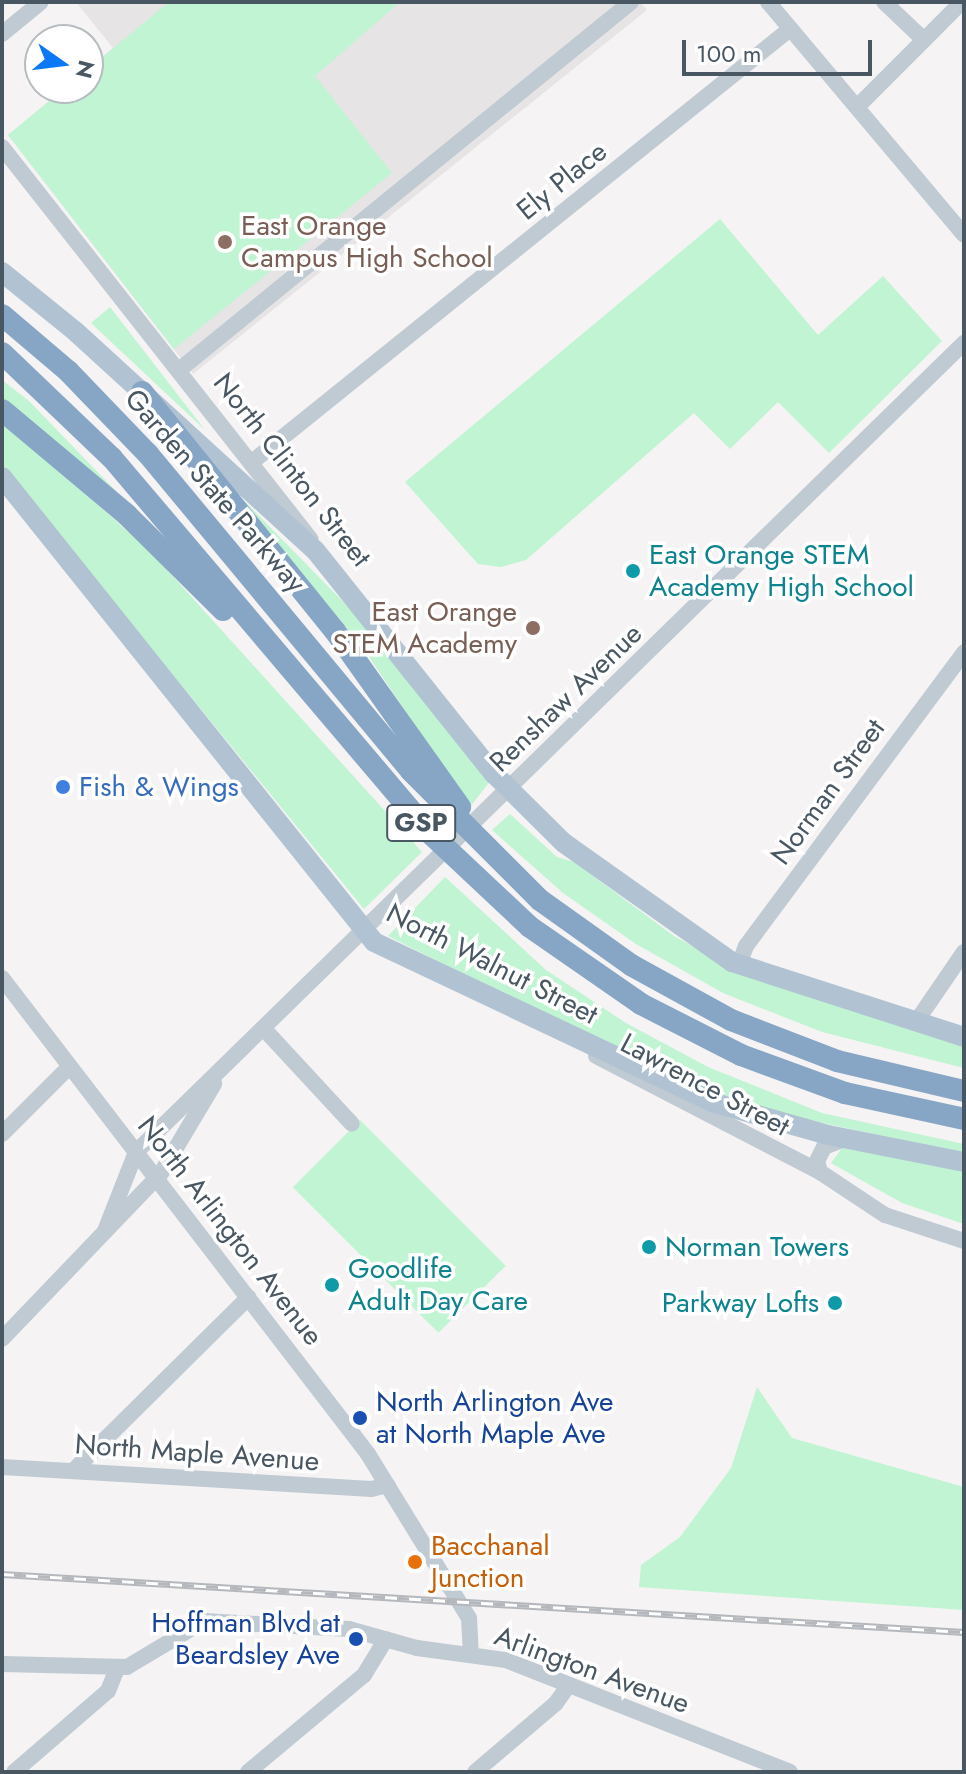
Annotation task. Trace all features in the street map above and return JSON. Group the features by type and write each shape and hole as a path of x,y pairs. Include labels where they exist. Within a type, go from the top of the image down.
{"highway":[{"name":"Garden State Parkway","path":"2,315 68,371 141,445 411,771 505,869 602,946 731,1020 837,1061 964,1091"},
{"name":"Garden State Parkway","path":"2,353 119,466 328,716 471,875 530,927 621,992 710,1041 802,1080 964,1119"},
{"path":"142,392 335,631 505,869"},
{"path":"2,410 150,537 328,716"}],"main road":[{"path":"2,272 142,392 325,561"},
{"name":"North Walnut Street","path":"2,477 364,932 381,946 715,1103 846,1139 964,1162"},
{"name":"North Clinton Street","path":"325,561 508,790 564,843 704,946 739,965 964,1037"}],"street":[{"path":"2,34 41,2"},
{"path":"179,370 631,2"},
{"path":"768,2 964,235"},
{"path":"884,2 924,40"},
{"path":"857,107 962,2"},
{"name":"Ely Place","path":"252,462 790,29"},
{"name":"North Clinton Street","path":"2,147 252,462 325,561"},
{"name":"Renshaw Avenue","path":"105,1231 136,1152 964,343"},
{"name":"Norman Street","path":"739,965 746,946 964,652"},
{"path":"916,1022 964,952"},
{"name":"North Arlington Avenue","path":"2,978 249,1297 388,1485 410,1522"},
{"name":"Lawrence Street","path":"526,1014 635,1078 820,1172 885,1215 964,1241"},
{"path":"264,1029 352,1124"},
{"name":"Renshaw Avenue","path":"2,1339 157,1178 237,1055"},
{"path":"2,1134 69,1067"},
{"path":"168,1119 185,1132"},
{"name":"Lawrence Street","path":"820,1172 817,1161 824,1147 846,1139"},
{"path":"73,1471 249,1297"},
{"name":"North Maple Avenue","path":"2,1467 371,1489 388,1485"},
{"name":"Arlington Avenue","path":"410,1522 469,1618 471,1655 506,1660 790,1772"},
{"path":"2,1664 117,1669 141,1661 186,1628 204,1621 337,1628 471,1655"},
{"path":"248,1772 364,1675 386,1639"},
{"path":"14,1772 108,1691 117,1669"},
{"path":"475,1772 556,1703 568,1686"}],"shaded area":[{"name":"East Orange Campus High School","path":"76,2 640,2 647,10 193,374 8,135 46,104 104,104 104,56 113,48 104,37 104,24 94,24"}],"green space":[{"name":"East Orange Campus High School","path":"169,2 400,2 315,76 392,173 174,349 8,135 46,104 104,104 104,56"},
{"path":"720,219 818,335 883,276 942,341 829,453 778,402 730,449 694,413 526,560 501,567 478,564 405,482"},
{"path":"110,307 205,430 91,323"},
{"path":"2,380 29,401 139,515 2,404"},
{"path":"2,420 150,551 422,852 364,909 2,465"},
{"path":"217,473 359,618 491,780 470,807 361,645"},
{"path":"510,814 557,857 574,862 674,936 746,976 964,1047 964,1068 822,1032 723,993 636,944 563,893 492,830"},
{"path":"445,877 546,970 626,1023 708,1067 822,1113 964,1144 964,1154 742,1105 652,1069 388,936"},
{"path":"360,1120 506,1266 438,1333 293,1187"},
{"path":"842,1148 964,1169 964,1224 902,1203 831,1163"},
{"path":"757,1387 792,1438 964,1487 964,1610 639,1587 641,1565 680,1537 731,1468"}],"railway":[{"path":"2,1574 964,1632"}],"place":[{"name":"East Orange Campus High School","path":"225,242"},
{"name":"East Orange STEM Academy High School","path":"633,571"},
{"name":"East Orange STEM Academy","path":"533,628"},
{"name":"Fish & Wings","path":"63,787"},
{"name":"Norman Towers","path":"649,1247"},
{"name":"Goodlife Adult Day Care","path":"332,1285"},
{"name":"Parkway Lofts","path":"835,1303"},
{"name":"North Arlington Ave at North Maple Ave","path":"360,1418"},
{"name":"Bacchanal Junction","path":"415,1562"},
{"name":"Hoffman Blvd at Beardsley Ave","path":"356,1639"}]}
